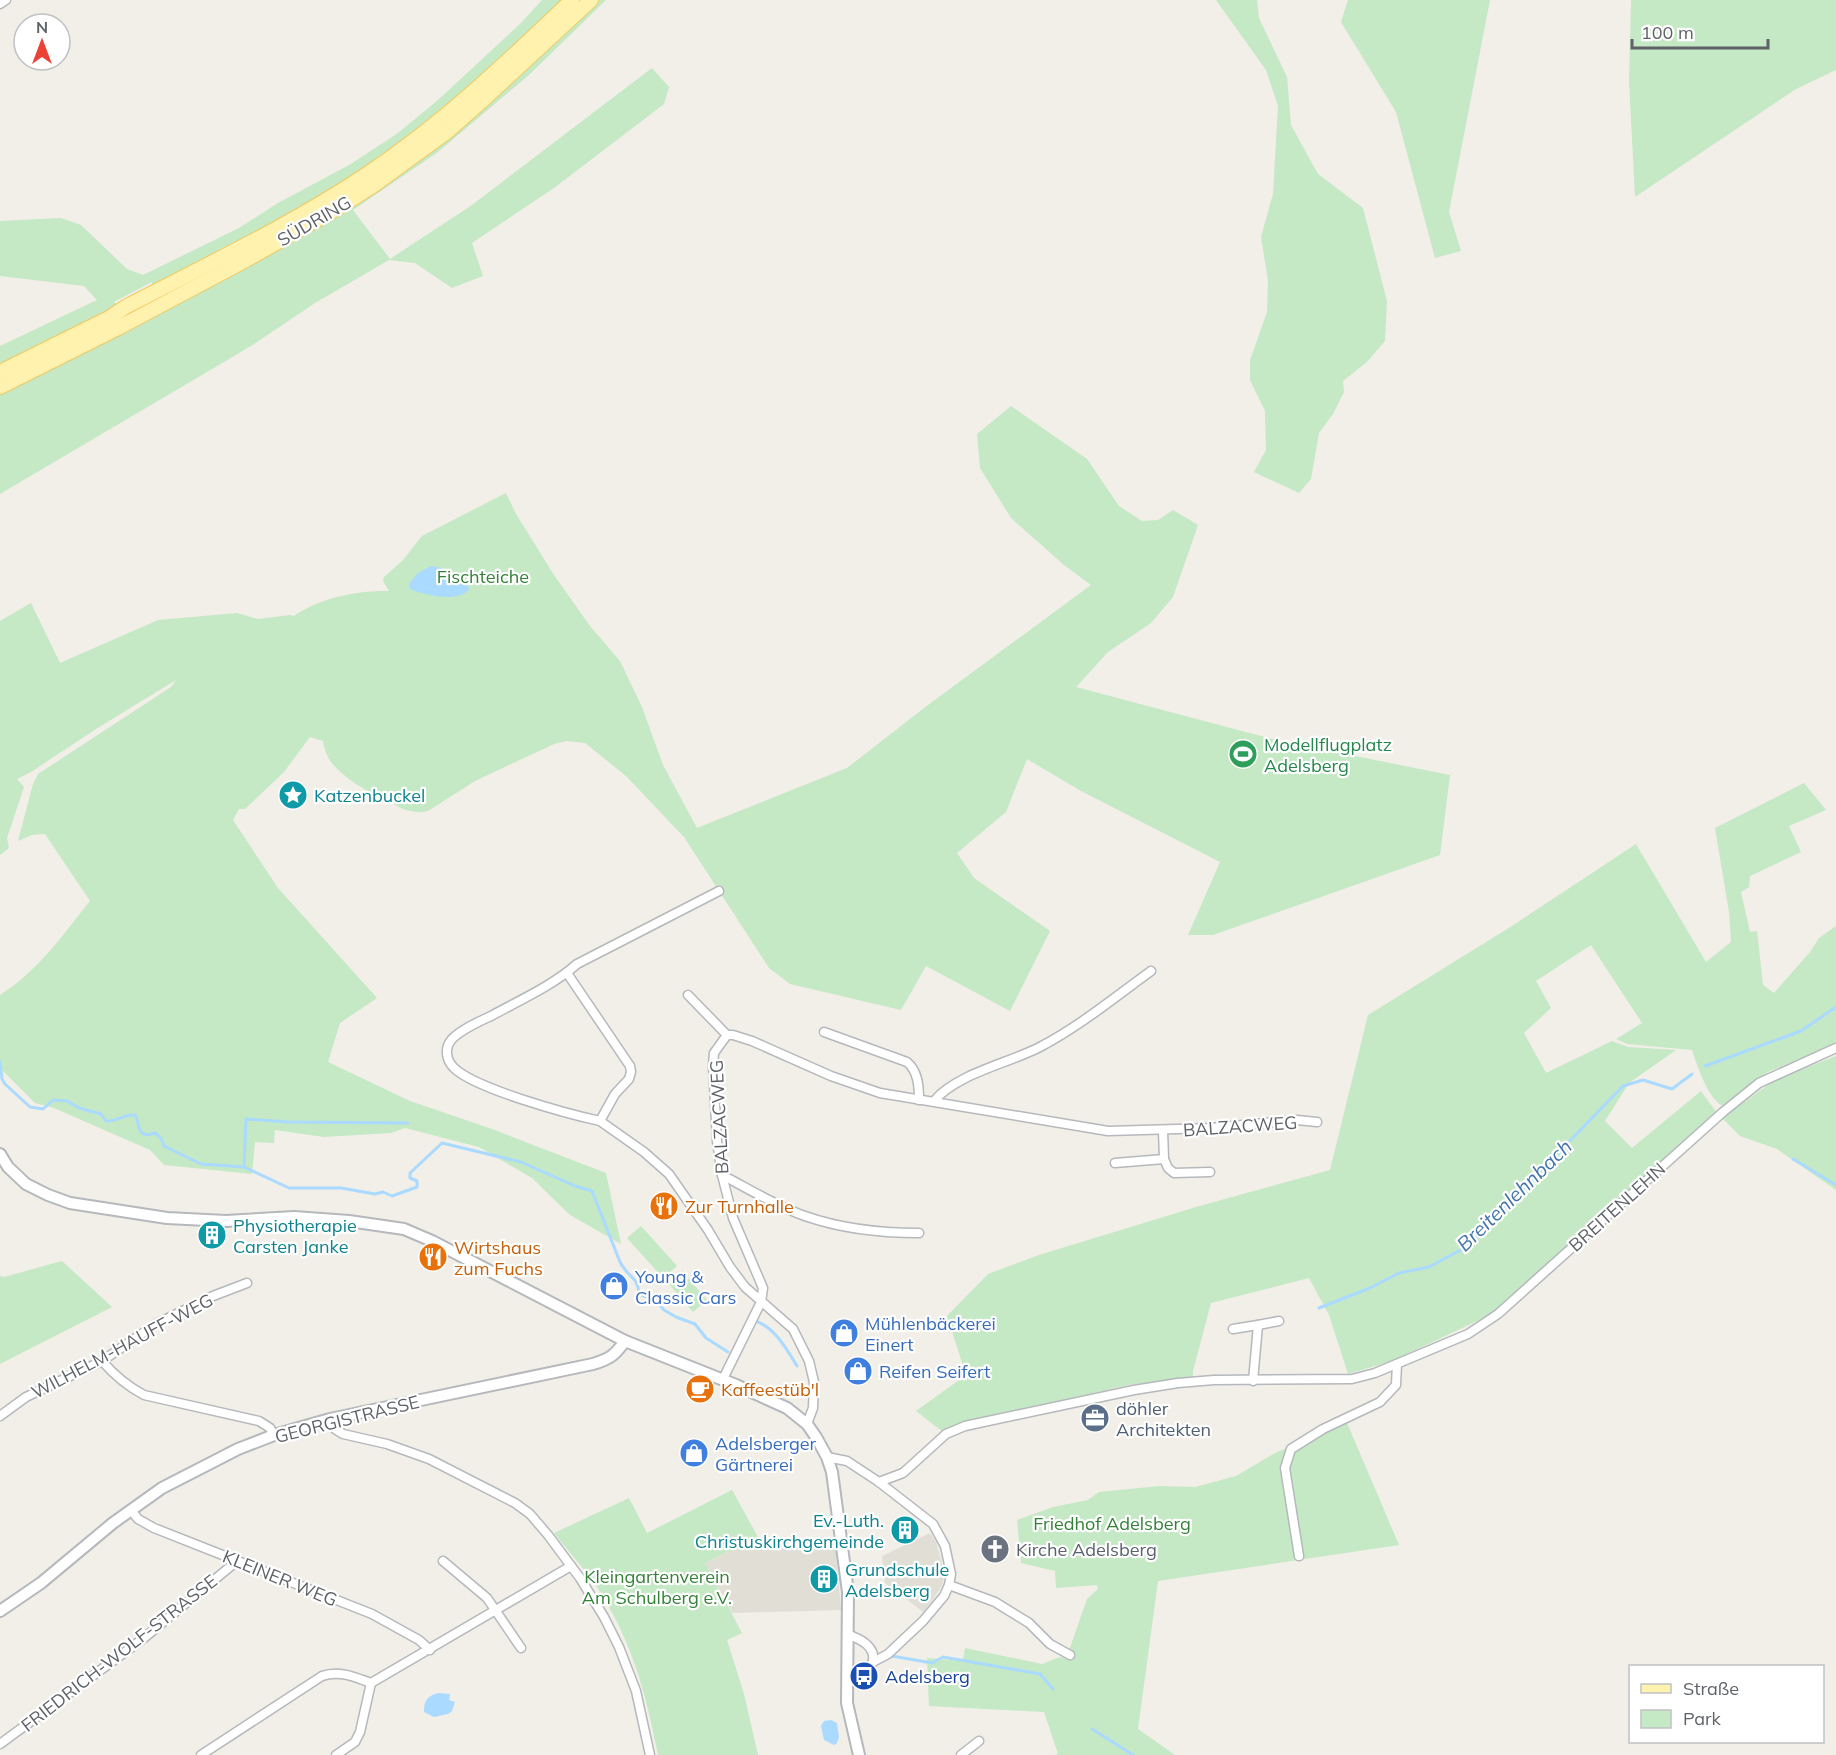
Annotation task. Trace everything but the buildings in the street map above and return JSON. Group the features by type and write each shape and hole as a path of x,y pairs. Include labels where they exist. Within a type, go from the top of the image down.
{"main road":[{"name":"SÜDRING","path":"0,387 120,327 140,315 156,298 325,201 386,161 460,104 572,0"},
{"name":"SÜDRING","path":"0,372 109,318 127,306 156,298 292,234 374,185 448,130 591,0"}],"street":[{"path":"0,4 6,0"},
{"path":"718,891 578,964 567,973 457,1035 447,1046 447,1056 454,1067 461,1072 488,1085 580,1117 600,1121 644,1152 669,1174 745,1287 793,1329 809,1361 814,1389 813,1408 807,1424"},
{"path":"934,1101 940,1094 972,1075 1042,1046 1091,1015 1151,971"},
{"path":"567,973 630,1066 629,1079 615,1094 600,1121"},
{"name":"BALZACWEG","path":"688,995 727,1035 752,1041 857,1086 879,1093 1108,1131 1163,1130 1297,1120 1317,1122"},
{"path":"824,1032 907,1062 912,1066 917,1078 919,1100"},
{"name":"BALZACWEG","path":"727,1035 714,1053 717,1141 722,1175 733,1218 743,1245 762,1283 761,1302"},
{"name":"BREITENLEHN","path":"879,1482 903,1473 946,1434 965,1426 1154,1386 1198,1381 1352,1379 1397,1364 1468,1334 1498,1314 1723,1112 1759,1083 1836,1048"},
{"name":"BALZACWEG","path":"1163,1130 1164,1159"},
{"path":"0,1154 8,1167 26,1184 70,1203 167,1218 226,1221 294,1217 349,1221 404,1229 441,1245 626,1341 723,1379 787,1408 807,1424 827,1457 831,1472 848,1592 847,1703 859,1755"},
{"path":"1115,1163 1164,1159 1168,1168 1174,1173 1210,1172"},
{"path":"722,1175 785,1208 806,1216 847,1227 885,1232 919,1233"},
{"name":"WILHELM-HAUFF-WEG","path":"0,1416 26,1397 102,1361 156,1324 213,1296 248,1283"},
{"path":"723,1379 761,1302"},
{"path":"1233,1329 1279,1321"},
{"path":"1253,1381 1258,1325"},
{"name":"GEORGISTRASSE","path":"0,1611 46,1579 131,1510 162,1488 238,1449 330,1419 593,1364 616,1354 626,1341"},
{"path":"102,1361 128,1387 144,1395 259,1421 270,1428 274,1436"},
{"path":"1299,1556 1285,1468 1291,1449 1323,1429 1380,1402 1396,1385 1397,1364"},
{"path":"330,1419 335,1429 344,1434 387,1444 429,1459 515,1503 530,1514 570,1566 604,1617 619,1647 636,1691 650,1755"},
{"path":"827,1457 847,1461 927,1519 938,1530 945,1546 951,1574 944,1596 923,1621 888,1654 873,1662 865,1672 847,1678"},
{"name":"KLEINER WEG","path":"131,1510 138,1520 154,1528 372,1614 419,1640 430,1650"},
{"name":"FRIEDRICH-WOLF-STRASSE","path":"0,1744 144,1638 237,1561"},
{"path":"443,1561 488,1598 521,1648"},
{"path":"201,1755 322,1676 332,1673 342,1674 371,1683 570,1566"},
{"path":"949,1585 994,1602 1029,1623 1050,1644 1070,1655"},
{"path":"847,1634 869,1646 874,1655 873,1662"},
{"path":"336,1755 355,1742 360,1732 371,1683"},
{"path":"961,1755 979,1742"}],"shaded area":[{"path":"930,1533 936,1542 945,1574 942,1585 923,1612 885,1583 882,1556"},
{"path":"758,1537 792,1548 835,1543 841,1610 732,1613 705,1563"}],"green space":[{"path":"542,0 565,0 446,108 361,172 260,231 152,287 152,282 114,302 118,305 0,366 0,346 97,300 84,286 0,276 0,221 61,218 81,225 127,269 143,275 239,228 278,203 351,164 398,133 438,100 521,23"},
{"path":"598,0 606,0 530,74 438,152 353,210 390,259 472,205 652,68 669,87 664,104 554,188 472,243 483,276 452,288 415,263 389,260 315,303 251,346 0,494 0,393 355,203"},
{"path":"1216,0 1257,0 1259,18 1287,77 1291,125 1318,174 1363,208 1387,301 1385,341 1367,362 1343,381 1344,392 1333,414 1319,433 1311,479 1299,493 1254,472 1266,450 1265,411 1250,380 1250,360 1267,312 1268,281 1261,237 1273,194 1278,106 1266,70"},
{"path":"1348,0 1490,0 1449,212 1461,251 1435,258 1396,112 1341,22"},
{"path":"1631,0 1836,0 1836,70 1796,89 1635,197 1629,81"},
{"name":"Fischteiche","path":"1011,406 1087,459 1119,506 1142,521 1158,520 1173,510 1198,525 1173,597 1151,623 1108,652 1076,687 1280,741 1450,775 1440,855 1213,935 1188,935 1220,862 1081,791 1027,759 1006,812 957,853 974,878 1050,931 1010,1011 926,966 901,1010 790,984 769,968 684,837 626,776 585,743 567,741 554,744 475,781 428,811 417,812 400,807 387,797 373,793 355,783 333,764 327,755 323,741 310,737 284,772 245,809 239,809 233,820 278,888 377,998 340,1023 328,1062 410,1101 492,1129 606,1173 621,1244 570,1215 532,1178 479,1147 405,1128 391,1133 324,1137 275,1130 274,1143 255,1142 252,1174 164,1165 150,1150 54,1108 35,1103 0,1068 0,995 14,986 38,964 90,901 45,834 32,835 18,841 33,784 38,774 171,687 176,680 17,779 24,787 7,838 9,848 0,855 0,621 31,603 60,663 158,620 237,613 258,619 294,616 315,604 339,596 389,591 383,581 384,577 403,560 422,536 506,493 516,514 554,575 590,626 620,661 642,707 663,765 697,828 847,768 928,705 1091,585 1064,565 1011,518 980,468 977,434"},
{"path":"1804,783 1826,810 1789,826 1801,852 1750,876 1749,887 1741,892 1750,932 1757,931 1763,985 1774,993 1810,952 1819,938 1836,926 1836,1043 1768,1072 1723,1106 1708,1089 1692,1050 1627,1044 1616,1039 1642,1023 1591,945 1536,981 1551,1008 1524,1033 1546,1073 1612,1041 1628,1047 1676,1050 1629,1083 1605,1121 1632,1148 1701,1091 1717,1113 1492,1314 1392,1361 1348,1374 1329,1315 1309,1278 1211,1303 1193,1371 1193,1379 1128,1385 964,1423 943,1432 916,1411 966,1375 947,1316 988,1274 1039,1255 1196,1207 1330,1170 1368,1015 1512,926 1636,844 1706,962 1731,942 1729,912 1715,828"},
{"path":"1836,1056 1836,1190 1777,1149 1740,1136 1722,1118 1776,1079"},
{"path":"641,1226 677,1266 663,1278 627,1238"},
{"path":"62,1261 112,1307 0,1364 0,1276 4,1277"},
{"path":"682,1271 707,1300 693,1312 668,1283"},
{"name":"Friedhof Adelsberg","path":"1347,1423 1399,1545 1158,1581 1138,1729 1175,1755 1055,1755 1058,1754 1044,1712 929,1706 927,1658 963,1661 965,1648 1042,1664 1060,1657 1066,1659 1087,1599 1098,1589 1097,1585 1056,1588 1055,1571 1021,1563 1017,1520 1053,1507 1088,1500 1099,1492 1160,1486 1195,1487 1236,1476 1275,1453"},
{"name":"Kleingartenverein Am Schulberg e.V.","path":"732,1490 758,1537 705,1563 742,1633 727,1640 744,1694 758,1755 658,1755 643,1689 620,1627 597,1587 554,1533 629,1498 647,1533"}],"water":[{"path":"431,566 459,576 469,590 463,594 448,597 424,594 410,589 409,584 418,573"},
{"path":"438,1693 450,1694 449,1700 455,1702 452,1711 448,1714 434,1717 424,1712 425,1705 429,1697"},
{"path":"831,1720 837,1723 839,1737 834,1745 824,1740 821,1726 824,1721"}],"waterway":[{"name":"Breitenlehnbach","path":"1705,1066 1801,1031 1836,1007"},
{"path":"0,1062 2,1079 5,1084 30,1107 43,1109 53,1100 67,1101 79,1108 101,1114 106,1121 135,1115 142,1133 147,1135 155,1133 161,1138 164,1146 201,1164 244,1167 289,1188 341,1188 375,1194 383,1192 392,1196 417,1187 417,1181 410,1178 410,1173 442,1143 521,1162 592,1191 620,1262 637,1284 639,1294 657,1302 664,1310 676,1317 695,1324 706,1338 728,1352"},
{"name":"Breitenlehnbach","path":"1319,1308 1370,1288 1399,1273 1429,1267 1468,1246 1623,1086 1643,1080 1672,1089 1692,1074"},
{"path":"244,1167 246,1119 288,1122 408,1123"},
{"path":"1793,1159 1836,1185"},
{"name":"Breitenlehnbach","path":"755,1321 769,1328 785,1346 797,1366"},
{"path":"892,1656 932,1663 943,1657 1040,1674 1053,1689"},
{"path":"1092,1729 1133,1755"}],"place":[{"name":"Modellflugplatz Adelsberg","path":"1243,754"},
{"name":"Katzenbuckel","path":"293,795"},
{"name":"Zur Turnhalle","path":"664,1206"},
{"name":"Physiotherapie Carsten Janke","path":"212,1235"},
{"name":"Wirtshaus zum Fuchs","path":"433,1257"},
{"name":"Young & Classic Cars","path":"614,1286"},
{"name":"Mühlenbäckerei Einert","path":"844,1333"},
{"name":"Reifen Seifert","path":"858,1371"},
{"name":"Kaffeestüb'l","path":"700,1389"},
{"name":"döhler Architekten","path":"1095,1418"},
{"name":"Adelsberger Gärtnerei","path":"694,1453"},
{"name":"Ev.-Luth. Christuskirchgemeinde","path":"905,1530"},
{"name":"Kirche Adelsberg","path":"995,1549"},
{"name":"Grundschule Adelsberg","path":"824,1579"},
{"name":"Adelsberg","path":"864,1676"}]}
